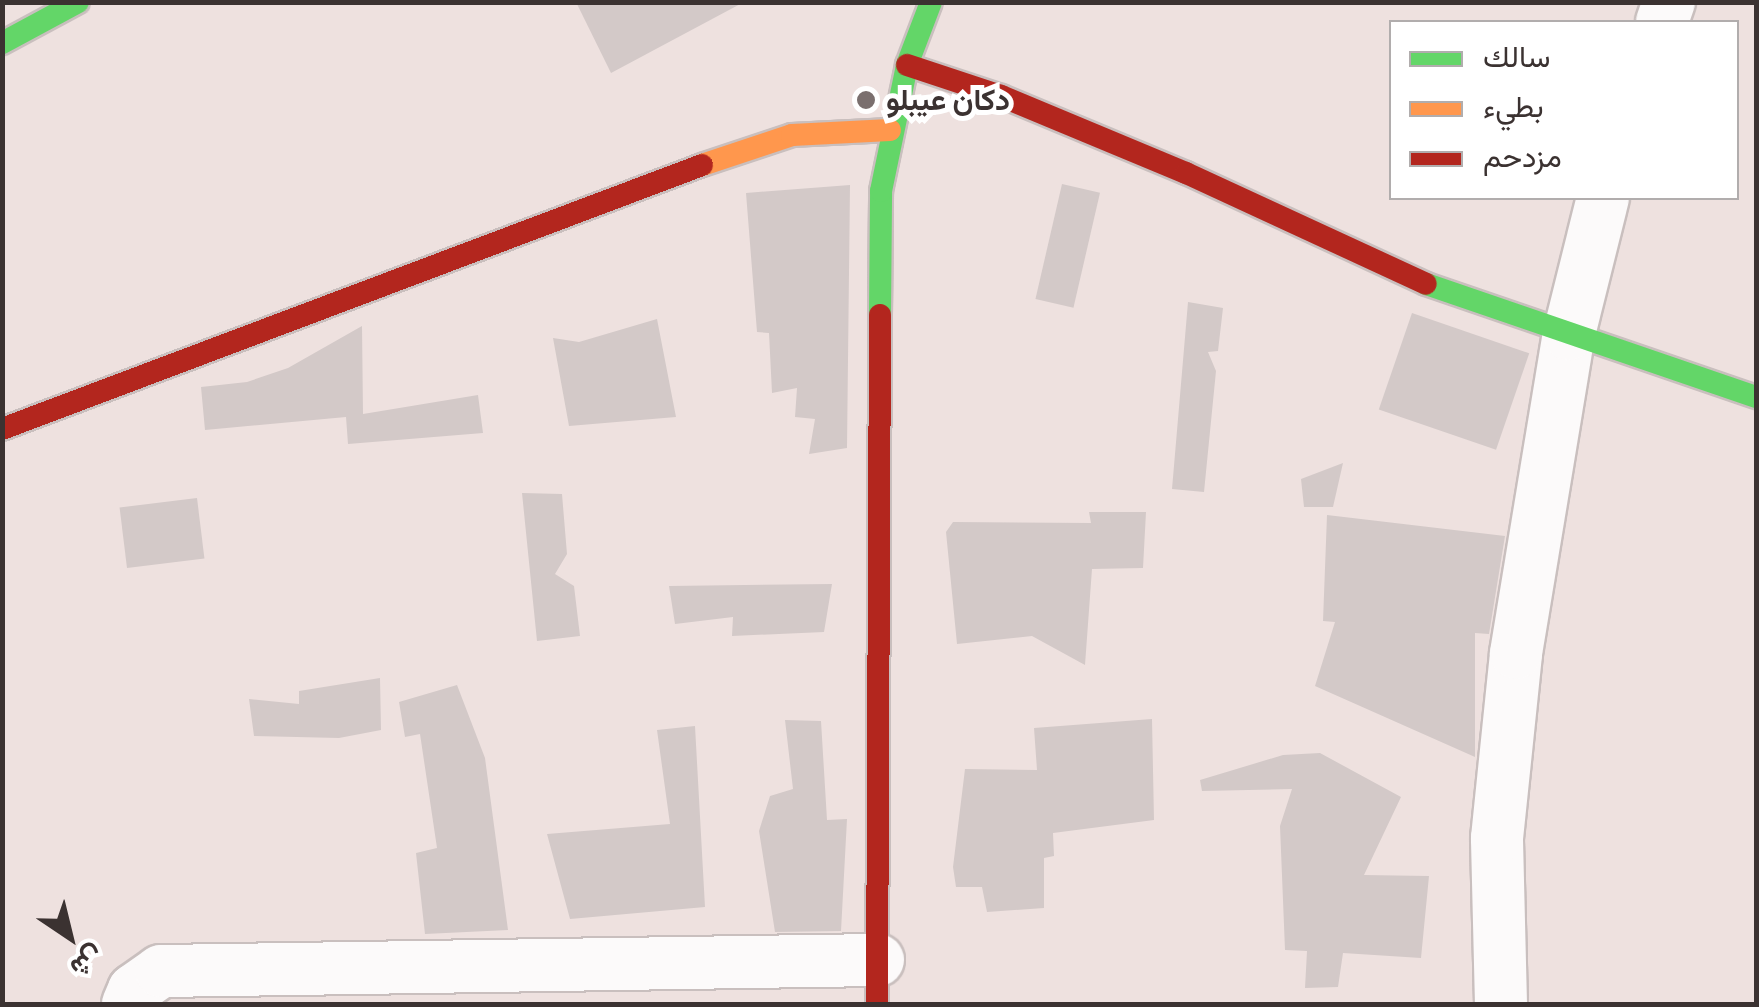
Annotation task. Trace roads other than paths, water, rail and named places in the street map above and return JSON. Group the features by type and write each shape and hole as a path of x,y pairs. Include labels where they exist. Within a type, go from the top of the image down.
{"street":[{"path":"2,43 78,2"},
{"path":"128,1004 134,990 161,971 878,982 881,191 890,130 907,65 931,2"},
{"path":"907,65 1186,173 1442,292 1756,397"},
{"path":"2,429 642,184 792,134 890,130"},
{"path":"1509,1004 1497,838 1514,671 1569,334 1602,200"}],"place":[{"name":"دكان عيبلو","path":"866,100"}]}
